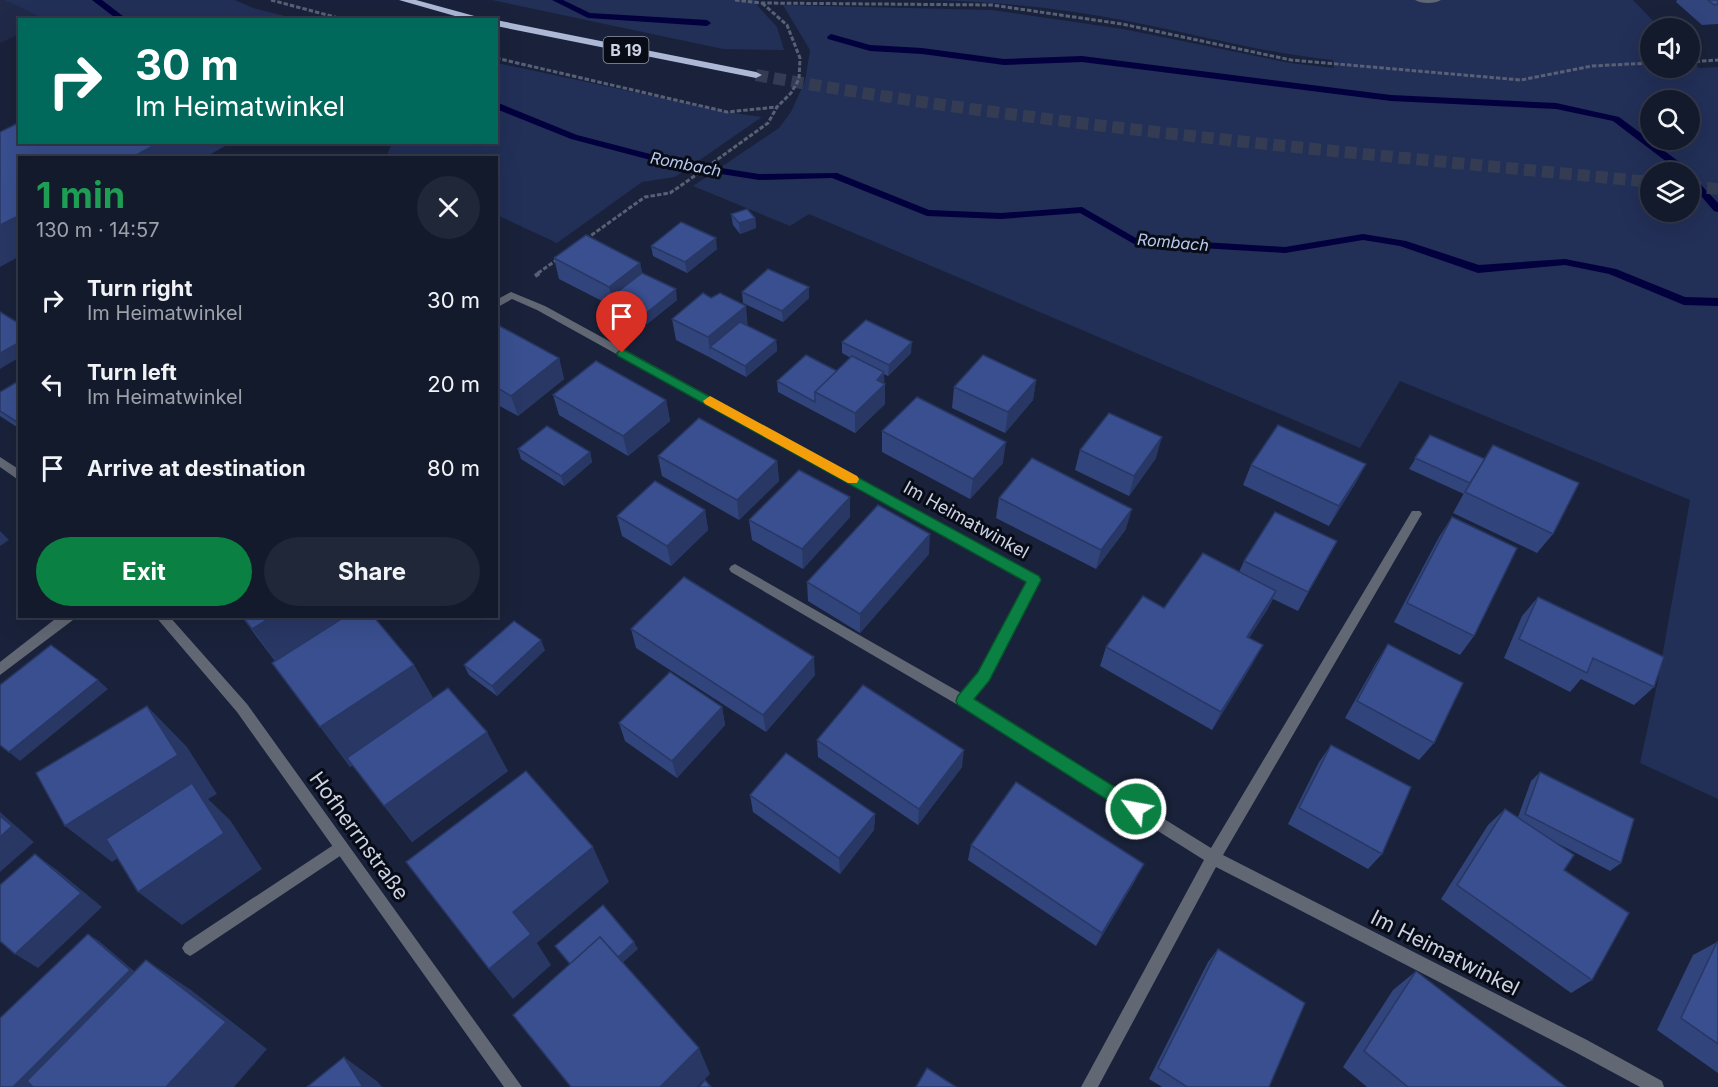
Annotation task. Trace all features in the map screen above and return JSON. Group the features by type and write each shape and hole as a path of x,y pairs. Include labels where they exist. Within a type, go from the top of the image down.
{"highway":[{"path":"404,0 476,18"},
{"name":"B 19","path":"498,23 756,75"}],"street":[{"path":"1419,0 1437,0"},
{"path":"498,304 511,295"},
{"name":"Im Heimatwinkel","path":"511,295 541,308 1034,580 984,676 963,701 1213,858 1581,1046 1656,1087"},
{"path":"0,461 18,475"},
{"path":"1089,1087 1213,858 1416,514"},
{"path":"735,569 963,701"},
{"path":"0,669 66,618"},
{"name":"Hofherrnstraße","path":"162,618 242,708 514,1087"},
{"path":"190,948 341,847"}],"path":[{"path":"271,0 338,18"},
{"path":"735,0 992,5 1122,24 1291,60 1521,80 1592,66 1640,64"},
{"path":"579,244 645,197 670,193 687,182 768,123 777,107 791,93 799,79 800,58 787,25 763,1"},
{"path":"498,58 727,112 777,107"},
{"path":"1700,61 1718,60"},
{"path":"511,295 560,258"}],"shaded area":[{"path":"0,0 42,18 18,18 18,34 0,43"},
{"path":"4,0 235,0 253,8 293,18 42,18"},
{"path":"492,0 758,0 756,4 777,27 784,50 723,49"},
{"path":"926,0 1633,0 1650,18 1640,18 1640,78 1700,78 1700,68 1718,67 1718,799 1640,763 1658,680 1690,500 1400,381 1360,448 809,214 790,226 693,186 779,128 791,112 805,81 810,50 783,5 992,10 1123,29 1290,63 1334,68 1333,60 1253,48 1122,20 1024,6"},
{"path":"498,63 727,112 762,117 675,177 642,182 557,243 498,215 498,156 386,156 392,144 498,144"}],"building":[{"path":"1708,0 1718,0 1718,4 1714,5"},
{"path":"18,123 18,144 156,144 135,156 18,156 18,216 0,225 0,132"},
{"path":"747,209 755,218 739,223 731,214"},
{"path":"681,222 716,238 685,262 651,246"},
{"path":"586,235 640,263 609,287 554,258"},
{"path":"768,269 809,287 782,311 742,292"},
{"path":"642,273 676,289 645,314 611,297"},
{"path":"703,293 711,298 720,293 746,306 708,337 672,319"},
{"path":"0,312 18,323 18,343 0,353"},
{"path":"866,320 912,342 889,365 842,342"},
{"path":"740,322 776,340 745,366 710,347"},
{"path":"498,325 559,358 511,396 498,388"},
{"path":"806,355 837,371 815,392 815,402 777,381"},
{"path":"983,355 1036,380 1008,412 954,387"},
{"path":"852,356 884,372 877,380 885,384 855,413 815,392"},
{"path":"596,361 666,400 623,436 553,395"},
{"path":"18,381 18,423 0,411 0,392"},
{"path":"917,397 1006,442 973,479 882,431"},
{"path":"1109,413 1162,437 1134,476 1080,450"},
{"path":"699,418 777,461 737,500 658,456"},
{"path":"1278,425 1366,464 1339,506 1251,465"},
{"path":"547,426 590,452 561,476 518,449"},
{"path":"1430,435 1485,459 1470,483 1415,458"},
{"path":"1493,445 1579,483 1553,534 1465,492"},
{"path":"1032,458 1132,509 1101,550 999,498"},
{"path":"799,470 850,497 802,549 749,520"},
{"path":"655,481 705,510 667,546 617,516"},
{"path":"878,505 930,534 860,614 807,582"},
{"path":"1275,512 1337,541 1308,592 1244,561"},
{"path":"1452,517 1517,548 1474,636 1407,603"},
{"path":"1203,553 1276,591 1247,637 1263,645 1221,712 1106,647 1143,596 1164,608"},
{"path":"684,577 814,657 763,715 631,629"},
{"path":"1538,597 1664,657 1654,687 1593,658 1587,673 1519,639"},
{"path":"244,618 270,618 252,629"},
{"path":"343,618 375,618 414,665 320,727 272,663"},
{"path":"514,621 541,640 492,686 464,665"},
{"path":"1388,644 1463,683 1434,743 1357,701"},
{"path":"51,645 98,680 9,752 0,745 0,685"},
{"path":"670,672 722,707 672,761 619,723"},
{"path":"863,685 964,750 919,809 817,740"},
{"path":"448,688 487,732 384,806 347,758"},
{"path":"147,706 178,755 65,826 36,773"},
{"path":"1331,745 1411,787 1382,854 1299,808"},
{"path":"786,753 875,814 839,858 750,795"},
{"path":"526,771 593,847 513,912 531,934 489,969 406,862"},
{"path":"1540,772 1634,819 1621,863 1525,814"},
{"path":"1016,782 1144,864 1102,933 971,845"},
{"path":"192,783 224,833 138,892 106,839"},
{"path":"1505,809 1574,855 1564,870 1629,913 1592,980 1457,885"},
{"path":"0,816 12,826 0,837"},
{"path":"35,854 81,893 15,954 0,941 0,885"},
{"path":"603,905 634,942 618,957 600,937 570,964 555,946"},
{"path":"88,934 130,970 13,1087 0,1087 0,1018"},
{"path":"600,937 699,1048 660,1087 571,1087 513,1015"},
{"path":"1718,942 1718,1044 1681,1018"},
{"path":"1218,949 1305,1003 1269,1087 1187,1087 1158,1068"},
{"path":"146,960 226,1022 166,1087 33,1087 27,1081"},
{"path":"1416,971 1566,1087 1408,1087 1364,1051"},
{"path":"344,1057 363,1087 307,1087"},
{"path":"927,1068 956,1087 916,1087"},
{"path":"705,1080 711,1087 699,1087"}],"waterway":[{"name":"Rombach","path":"96,0 121,18"},
{"path":"556,0 588,15 707,23"},
{"path":"831,37 870,48 922,51 1004,62 1082,59 1391,98 1556,106 1616,119 1673,162"},
{"name":"Rombach","path":"498,106 574,137 677,164 759,177 833,175 927,213 1001,216 1082,210 1134,241 1285,250 1363,237 1402,243 1478,269 1565,262 1612,271 1684,301 1718,302"},
{"path":"1700,189 1718,209"}],"tunnel":[{"path":"756,75 867,94 1090,124 1640,181"},
{"path":"1700,187 1718,189"}],"slow traffic":[{"path":"710,401 852,479"}],"route":[{"path":"622,353 1034,580 984,676 963,701 1136,809"}]}
